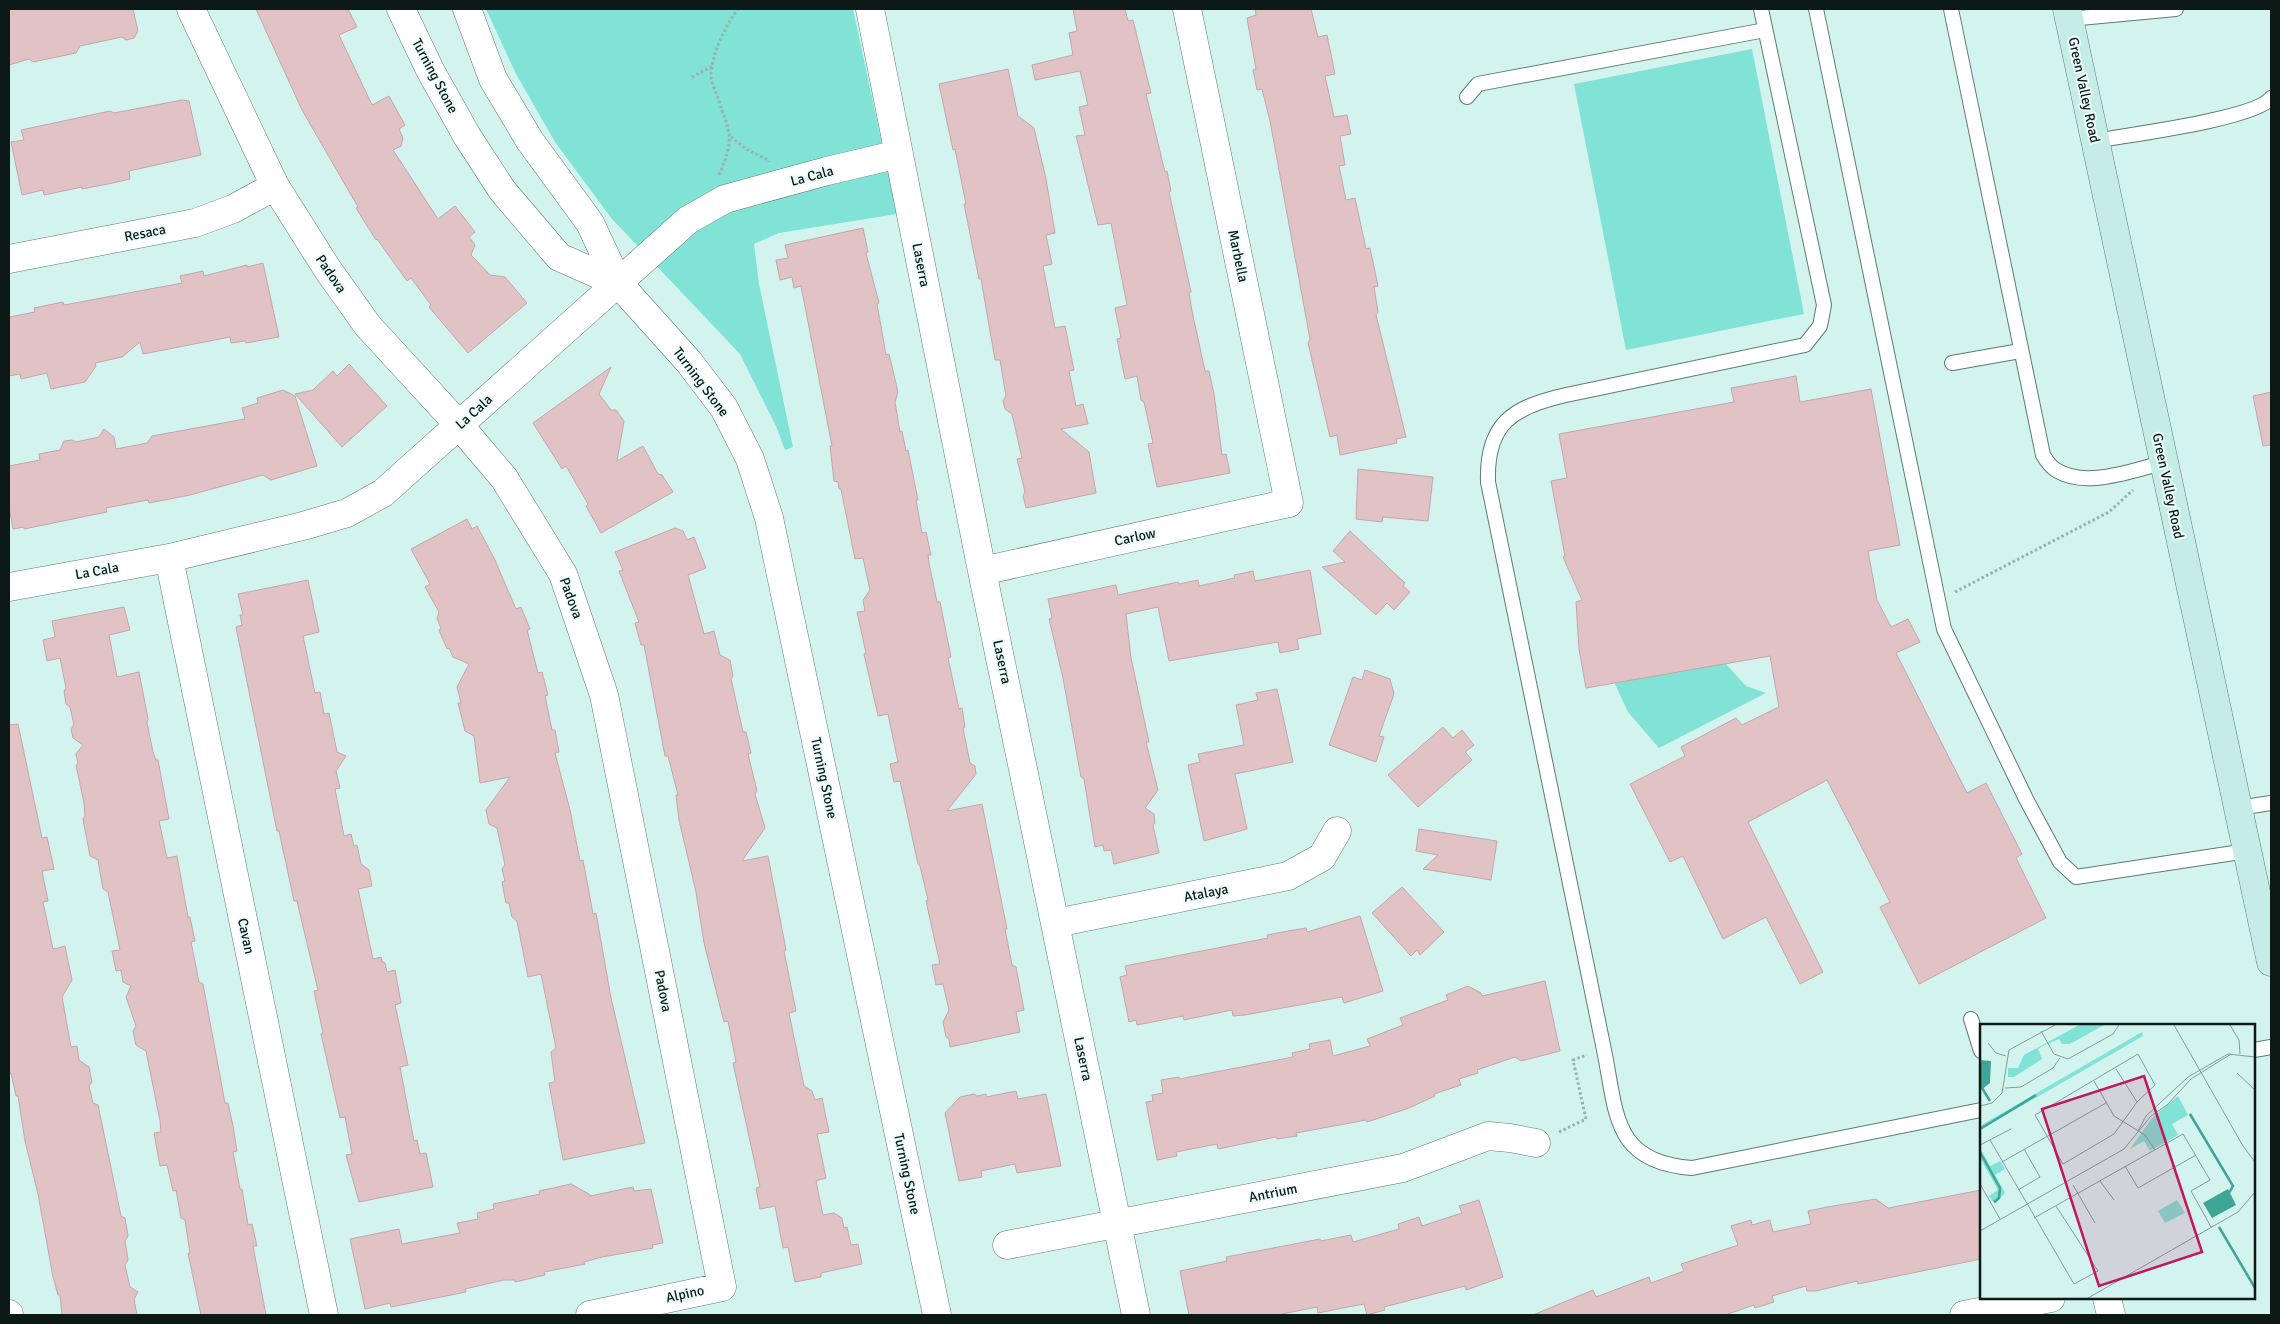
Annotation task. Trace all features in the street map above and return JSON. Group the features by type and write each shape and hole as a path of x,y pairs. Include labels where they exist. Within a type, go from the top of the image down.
{"street":[{"name":"Padova","path":"191,9 274,186 328,270 368,326 459,425 504,478 563,574 604,695 722,1286"},
{"name":"Turning Stone","path":"401,9 430,70 467,136 502,190 559,257 618,283"},
{"name":"Turning Stone","path":"467,9 493,80 530,141 590,223 618,283 689,362 724,408 750,459 767,509 937,1315"},
{"name":"Laserra","path":"870,9 982,571 1136,1315"},
{"name":"Marbella","path":"1187,9 1289,503"},
{"name":"Green Valley Road","path":"2068,14 2271,962"},
{"name":"La Cala","path":"9,587 169,558 304,526 347,513 383,493 688,220 726,199 899,154"},
{"name":"Resaca","path":"9,259 196,223 233,208 274,186"},
{"name":"Carlow","path":"982,571 1289,503"},
{"name":"Cavan","path":"169,558 324,1315"},
{"name":"Atalaya","path":"1056,923 1288,876 1322,857 1337,831"},
{"name":"Antrium","path":"1006,1246 1403,1168 1488,1136 1536,1143"},
{"name":"Alpino","path":"590,1315 722,1286"},
{"path":"1964,1315 2045,1299"},
{"path":"2107,1299 2111,1315"}],"lane":[{"path":"1761,9 1824,305 1820,326 1805,345 1536,402 1516,411 1502,426 1489,449 1488,482 1604,1050 1616,1118 1633,1148 1652,1160 1670,1167 1692,1168 1980,1110"},
{"path":"1816,9 1944,629 2026,799 2060,862 2076,877 2247,851"},
{"path":"1951,9 2042,455 2055,470 2074,477 2090,478 2163,462"},
{"path":"2068,14 2176,9"},
{"path":"1466,97 1478,84 1765,30"},
{"path":"2095,141 2244,114 2268,102 2271,98"},
{"path":"1952,363 2020,351"},
{"path":"2238,808 2271,804"},
{"path":"1971,1019 1980,1048"},
{"path":"2255,1050 2271,1046"}],"path":[{"path":"726,199 717,179 730,150 730,137 711,77 716,52 729,20 738,9"},
{"path":"692,76 714,65"},
{"path":"730,137 746,149 768,160 777,185"},
{"path":"1938,601 2109,512 2136,487"},
{"path":"1536,1143 1586,1119 1573,1060 1604,1050"}],"green space":[{"path":"486,9 853,9 897,214 779,233 754,244 759,284 793,447 785,450 776,426 740,354 612,219 555,142 516,74"},
{"path":"1752,49 1804,314 1626,350 1574,84"},
{"path":"1725,663 1746,686 1766,693 1659,748 1628,712 1614,682"}],"building":[{"path":"9,9 133,9 138,31 134,38 126,40 122,37 80,46 76,53 33,62 29,59 9,65"},
{"path":"256,9 348,9 357,27 339,35 372,105 389,96 405,125 399,129 403,138 401,146 393,150 438,219 455,206 475,232 469,237 475,245 471,255 490,275 505,277 527,303 468,353 429,307 431,305 411,278 407,281 376,240 356,208 358,207 302,110"},
{"path":"1073,9 1125,9 1128,21 1133,20 1151,93 1146,94 1165,172 1167,171 1171,191 1169,192 1191,292 1189,293 1192,311 1205,371 1209,371 1214,394 1222,455 1226,454 1230,473 1157,487 1148,444 1153,443 1144,402 1141,400 1137,376 1125,379 1117,339 1121,338 1115,308 1127,305 1111,223 1098,225 1076,136 1085,135 1079,107 1088,105 1080,71 1035,80 1032,65 1073,55 1069,33 1077,31"},
{"path":"1255,9 1311,9 1318,37 1327,35 1335,74 1325,76 1334,117 1347,115 1351,134 1340,136 1345,165 1339,166 1346,200 1355,198 1366,249 1370,248 1378,286 1374,287 1378,312 1376,315 1406,437 1396,439 1397,443 1340,455 1337,435 1330,437 1308,343 1310,339 1270,121 1262,89 1257,90 1253,70 1256,69 1247,18 1256,15"},
{"path":"1008,69 1018,116 1034,128 1046,179 1055,233 1046,235 1052,264 1043,266 1055,328 1065,326 1074,370 1069,371 1076,406 1083,404 1088,424 1061,429 1089,452 1096,493 1026,508 1023,496 1025,492 1017,459 1022,458 1012,414 1005,409 1003,401 1006,396 1000,360 995,360 955,149 953,150 939,84"},
{"path":"182,100 189,101 201,155 129,171 130,179 108,184 44,195 43,190 22,195 11,142 24,140 21,130 110,111 114,113"},
{"path":"863,228 868,252 866,253 879,303 877,304 886,355 889,354 898,392 895,402 900,432 902,431 906,451 908,450 918,500 916,500 922,533 926,532 931,555 928,555 929,563 937,602 940,602 951,657 948,658 959,709 962,708 965,727 963,728 970,763 975,766 976,774 947,811 982,804 1007,929 1005,929 1012,965 1016,967 1024,1010 1016,1012 1020,1032 950,1047 943,1022 949,1010 943,984 936,985 932,965 940,964 926,901 928,900 900,781 894,782 890,764 898,762 888,714 878,716 864,654 866,653 857,612 865,611 863,600 870,590 863,558 855,559 841,489 839,489 838,482 834,481 830,446 832,446 801,286 794,288 792,277 780,280 776,260 788,258 785,245"},
{"path":"263,263 279,337 246,343 245,341 231,343 230,337 143,354 140,342 122,357 95,363 96,366 85,382 51,389 47,373 21,379 20,374 9,376 9,317 35,312 34,308 63,302 64,305 182,283 180,276 203,271 204,276"},
{"path":"349,364 387,406 342,447 295,394 313,390 333,371 337,376"},
{"path":"611,367 599,394 611,410 616,410 624,421 617,461 643,446 658,474 662,475 673,492 601,533 586,506 588,504 566,466 562,469 533,423"},
{"path":"1796,376 1800,402 1871,389 1900,545 1868,551 1877,600 1891,627 1908,619 1920,642 1896,653 1967,793 1986,783 2022,854 2016,858 2046,918 1919,984 1880,907 1890,902 1827,780 1748,822 1823,972 1800,984 1766,917 1723,939 1683,856 1670,862 1630,784 1685,756 1681,747 1736,718 1742,725 1779,707 1770,656 1586,688 1579,649 1576,602 1582,600 1563,557 1565,556 1551,481 1567,478 1559,434 1734,402 1731,388"},
{"path":"283,390 295,396 317,466 271,480 263,475 190,495 149,503 148,500 106,508 107,512 24,529 24,527 13,529 9,507 9,466 40,460 39,454 60,450 64,441 72,440 76,442 99,437 104,429 114,437 116,449 147,443 152,436 245,419 242,408 258,403 257,398"},
{"path":"2271,392 2271,445 2263,446 2253,396"},
{"path":"1358,469 1433,477 1428,521 1383,517 1382,522 1356,519"},
{"path":"467,519 472,529 477,526 494,558 516,609 521,607 530,629 527,630 538,673 542,672 548,695 545,696 559,752 555,753 570,810 580,861 583,860 593,914 596,913 611,998 645,1143 563,1160 549,1083 555,1082 551,1052 556,1048 541,974 528,977 517,921 512,917 509,903 506,903 502,882 505,881 502,869 505,865 497,828 489,824 486,810 510,777 480,783 474,736 465,731 458,703 461,703 457,687 469,664 453,657 449,648 447,649 439,630 441,629 437,618 439,612 425,587 430,584 411,549"},
{"path":"675,528 683,531 687,540 694,537 706,568 688,575 704,634 714,631 720,655 730,660 733,676 731,679 740,719 743,732 746,732 751,753 748,754 757,791 755,794 765,828 742,861 768,856 796,1011 789,1013 804,1086 812,1091 815,1100 822,1098 829,1132 817,1134 826,1178 816,1181 823,1215 834,1213 842,1218 844,1228 847,1227 851,1245 858,1244 862,1264 821,1273 821,1277 795,1282 788,1247 783,1248 775,1206 760,1209 756,1188 760,1187 733,1063 736,1062 728,1021 724,1022 704,943 696,892 679,820 676,795 678,795 668,756 665,756 644,645 641,645 635,623 639,622 619,571 623,570 615,552"},
{"path":"1350,531 1405,583 1403,586 1410,592 1394,610 1387,603 1376,615 1322,567 1345,562 1333,551"},
{"path":"1310,570 1321,634 1297,639 1299,649 1280,653 1278,642 1169,661 1158,607 1126,614 1131,658 1149,742 1146,742 1158,790 1145,808 1154,814 1155,823 1153,825 1159,853 1114,864 1111,850 1104,851 1103,845 1095,847 1084,779 1081,777 1063,678 1049,619 1052,618 1048,599 1116,585 1118,595 1178,582 1179,584 1198,580 1199,586 1235,578 1234,575 1253,571 1255,581"},
{"path":"308,580 319,632 303,636 315,693 320,692 324,714 329,713 337,752 346,756 336,771 340,788 335,789 344,836 351,834 354,846 357,845 361,864 369,870 372,886 358,889 373,959 381,957 387,972 395,970 401,1003 395,1005 408,1065 400,1067 414,1141 417,1140 420,1154 426,1153 433,1187 359,1202 346,1155 352,1154 345,1117 340,1118 321,1034 323,1033 314,991 318,990 297,901 294,901 279,831 277,831 236,627 242,625 240,615 243,615 238,594"},
{"path":"124,607 130,630 109,635 117,677 139,672 148,719 147,723 153,752 156,760 158,760 169,819 159,821 167,858 177,856 188,917 190,917 195,941 191,942 199,982 203,984 225,1103 228,1103 233,1126 237,1151 233,1152 240,1189 242,1189 248,1225 252,1224 257,1246 253,1246 266,1315 201,1315 188,1253 190,1253 185,1220 181,1218 176,1190 173,1191 167,1165 160,1166 154,1133 161,1132 160,1121 146,1051 136,1045 133,1031 136,1026 126,997 131,986 123,982 121,970 116,971 112,951 120,950 108,892 103,889 98,860 90,856 83,819 85,815 84,803 76,765 78,764 76,754 83,745 73,738 71,729 74,725 70,707 66,704 64,691 66,688 60,658 47,661 43,640 55,637 52,621"},
{"path":"1365,670 1390,679 1394,694 1379,736 1384,737 1376,762 1329,745 1353,677 1362,680"},
{"path":"1277,689 1293,762 1235,774 1247,829 1204,841 1188,765 1200,762 1198,754 1244,745 1236,705 1258,700 1256,693"},
{"path":"18,724 42,838 47,837 54,869 42,871 48,901 43,902 53,949 65,946 72,980 62,997 71,1047 77,1046 79,1060 89,1067 92,1082 89,1086 93,1103 98,1105 121,1216 125,1218 128,1236 125,1241 128,1260 125,1265 130,1287 138,1292 134,1299 137,1315 62,1315 60,1295 58,1295 53,1277 38,1194 25,1141 18,1096 16,1096 11,1073 9,1074 9,725"},
{"path":"1443,727 1453,738 1462,730 1474,745 1465,752 1472,760 1418,807 1388,775"},
{"path":"1419,829 1497,841 1491,880 1423,869 1438,855 1416,851"},
{"path":"1402,887 1444,932 1420,955 1417,950 1411,956 1372,913"},
{"path":"1360,916 1383,991 1344,1003 1342,997 1245,1015 1233,1016 1232,1010 1184,1020 1183,1016 1137,1025 1136,1020 1129,1022 1120,977 1127,975 1125,966 1268,938 1267,935 1288,931 1306,928 1307,932"},
{"path":"1545,981 1560,1051 1521,1061 1515,1057 1477,1070 1478,1073 1459,1079 1461,1085 1434,1094 1435,1096 1409,1108 1367,1122 1366,1120 1296,1133 1297,1136 1277,1139 1276,1137 1218,1149 1217,1144 1176,1152 1177,1156 1157,1160 1146,1102 1153,1101 1152,1095 1163,1093 1161,1080 1179,1077 1179,1079 1293,1057 1292,1053 1310,1049 1309,1044 1330,1040 1333,1056 1370,1046 1367,1039 1403,1025 1400,1018 1448,1000 1446,995 1468,986 1481,993 1482,996"},
{"path":"1016,1091 1018,1099 1046,1094 1061,1166 1017,1173 1015,1164 981,1171 982,1177 959,1181 945,1113 960,1097 986,1094 986,1097"},
{"path":"571,1184 590,1196 633,1187 634,1191 651,1189 663,1243 652,1245 653,1248 602,1257 584,1262 585,1264 544,1272 545,1275 515,1282 515,1280 504,1280 465,1289 466,1292 391,1307 390,1303 365,1309 350,1239 399,1229 402,1244 460,1233 457,1223 478,1219 477,1213 494,1209 493,1204 540,1194 539,1191"},
{"path":"1980,1190 1980,1259 1858,1284 1857,1281 1816,1291 1807,1291 1806,1286 1772,1296 1774,1302 1755,1308 1754,1305 1725,1315 1533,1315 1593,1290 1596,1297 1649,1277 1651,1283 1684,1271 1681,1264 1738,1245 1731,1226 1751,1220 1752,1225 1770,1220 1773,1232 1811,1224 1808,1211 1827,1207 1876,1199 1888,1208"},
{"path":"1479,1200 1503,1277 1466,1290 1465,1286 1384,1307 1385,1310 1367,1315 1364,1304 1318,1313 1317,1307 1277,1315 1189,1315 1180,1271 1227,1261 1226,1257 1320,1239 1321,1241 1351,1235 1353,1242 1399,1229 1398,1224 1419,1217 1422,1226 1462,1213 1459,1206"}]}
